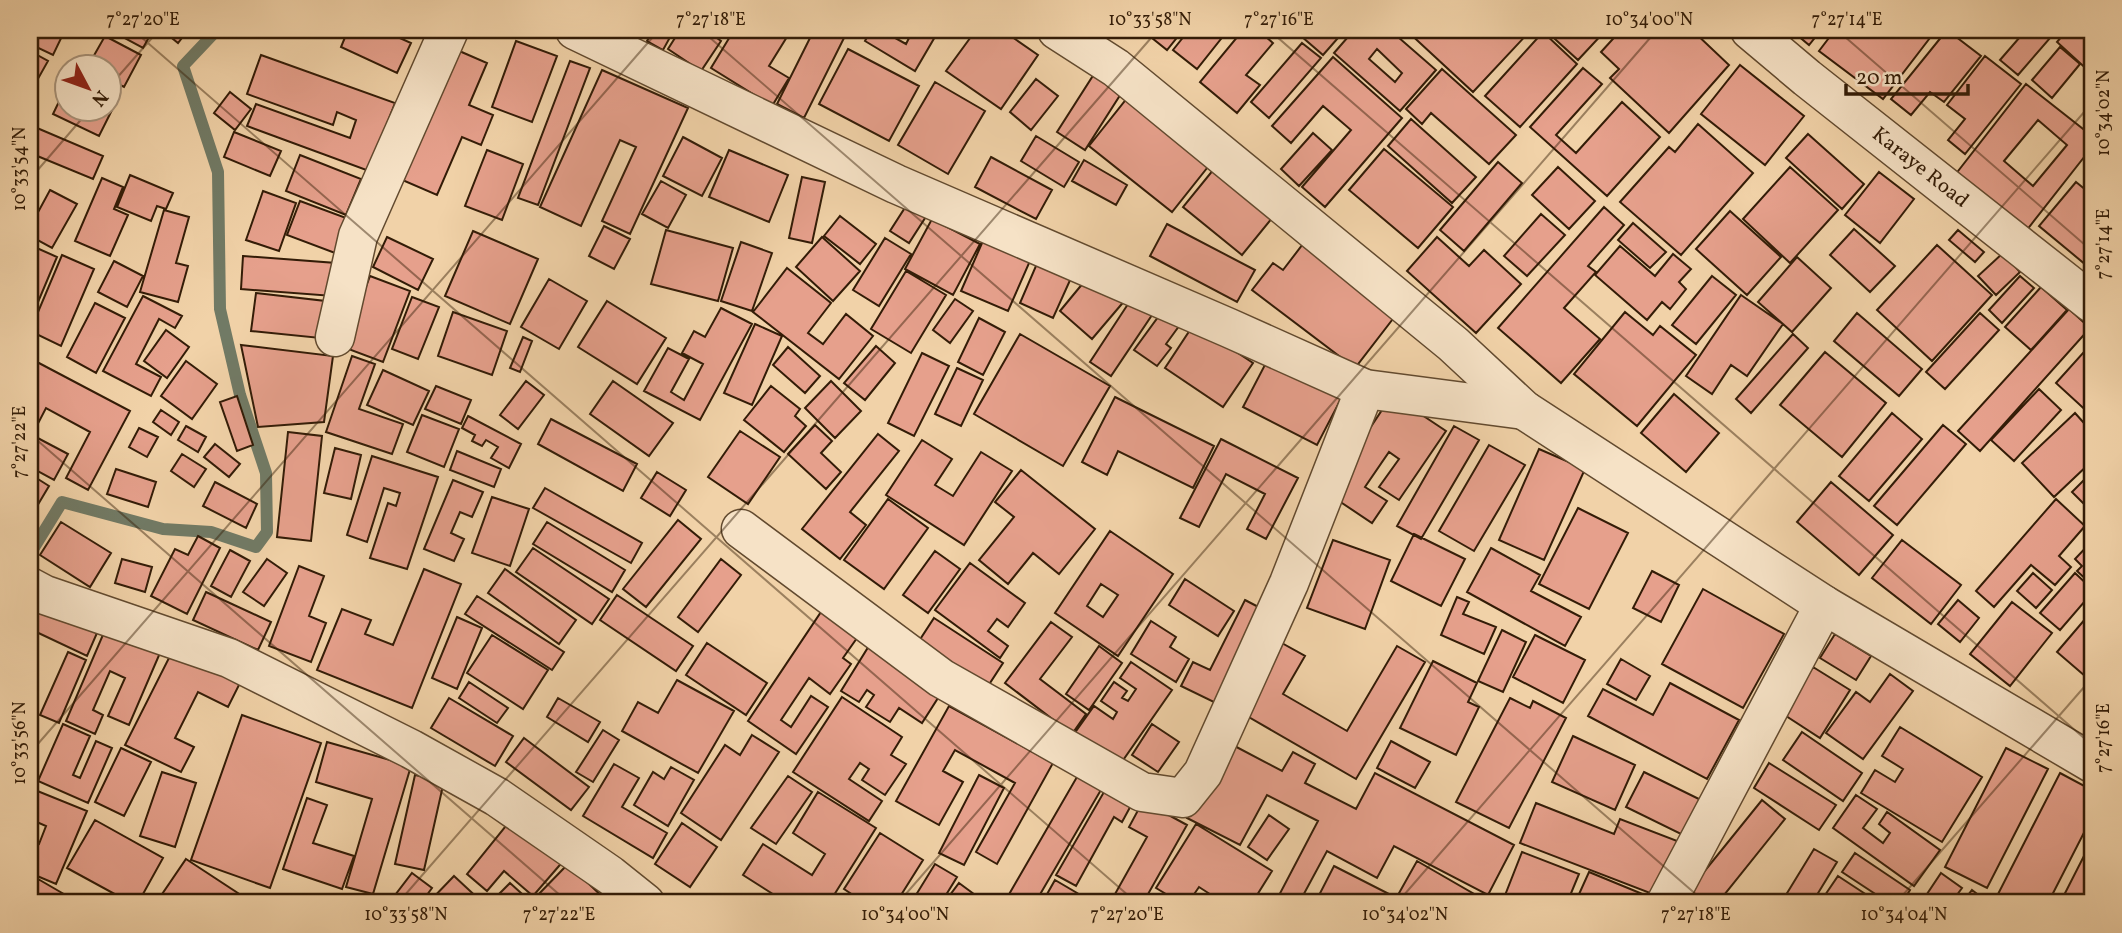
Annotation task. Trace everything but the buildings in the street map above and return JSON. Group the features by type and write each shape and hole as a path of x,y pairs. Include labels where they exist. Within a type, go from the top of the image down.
{"street":[{"path":"335,337 358,236 449,30"},
{"path":"575,30 896,184 1365,389 1524,410"},
{"path":"1057,30 1126,76 1453,344 1524,410 1824,605 2092,763"},
{"name":"Karaye Road","path":"1750,30 2092,303"},
{"path":"741,529 941,678 1142,792 1183,798 1203,773 1289,583 1365,389"},
{"path":"37,591 229,658 411,750 497,796 610,875 645,903"},
{"path":"1666,903 1824,605"}],"waterway":[{"path":"30,554 62,502 163,529 211,532 256,547 267,532 266,473 240,395 220,309 218,172 183,66 217,30"}]}
